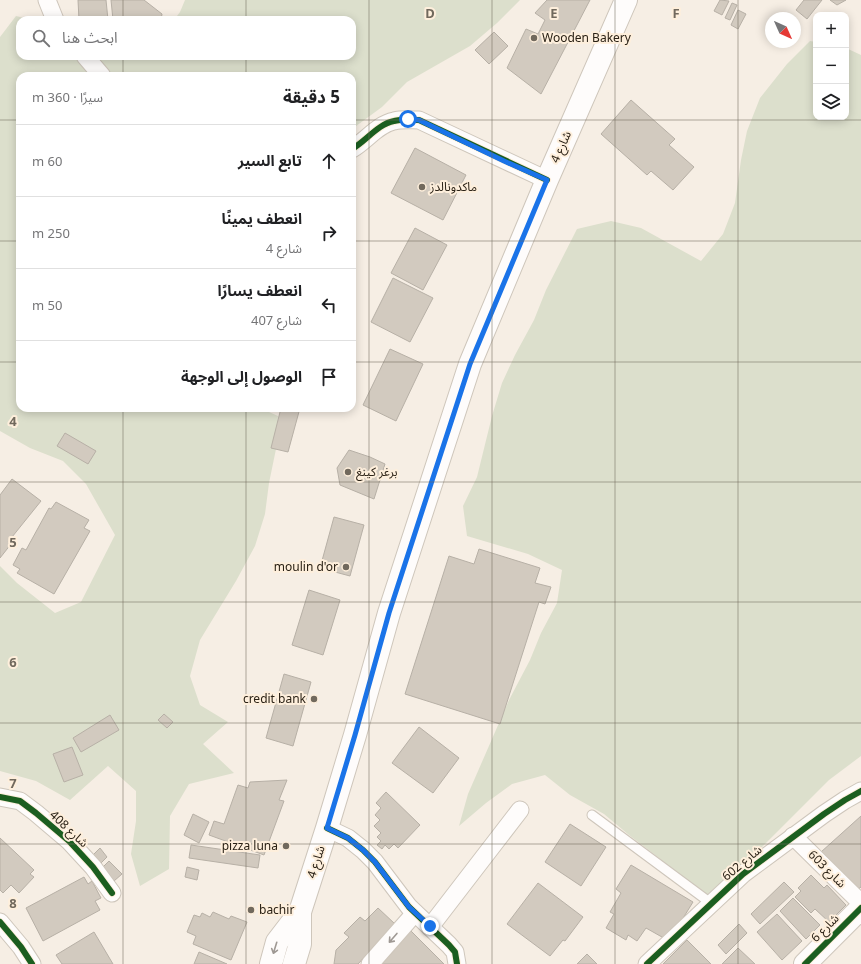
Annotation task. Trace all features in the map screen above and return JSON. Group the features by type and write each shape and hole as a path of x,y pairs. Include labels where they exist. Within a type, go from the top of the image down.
{"main road":[{"name":"شارع 4","path":"294,964 300,944 300,912 355,735 389,613 470,364 547,180 626,0"},
{"name":"شارع 6","path":"804,964 861,908"},
{"name":"شارع 4","path":"271,964 277,942 300,912"}],"street":[{"path":"47,0 53,16"},
{"path":"88,60 99,72"},
{"path":"356,146 380,127 392,121 408,119 419,120 547,180"},
{"name":"شارع 602","path":"647,964 743,874 793,836 845,800 861,791"},
{"name":"شارع 408","path":"0,797 20,801 69,841 93,867 112,893"},
{"path":"430,926 520,810"},
{"path":"327,828 348,838 375,862 415,913 455,952 457,964"},
{"name":"شارع 603","path":"793,836 861,903"},
{"path":"370,964 415,913"},
{"path":"0,922 32,964"}],"lane":[{"path":"592,815 712,904"}],"green space":[{"path":"185,0 520,0 497,23 470,46 407,82 382,107 356,126 356,72 16,72 16,412 269,412 278,416 276,449 269,483 265,514 255,546 236,581 200,640 190,676 200,705 228,722 203,744 234,773 189,784 170,816 169,869 140,886 131,854 136,821 136,791 108,766 70,800 36,781 0,771 0,566 17,583 55,613 81,602 115,535 86,484 63,461 30,448 0,431 0,37 16,16 16,60 356,60 356,16 177,16"},
{"path":"810,41 813,42 813,120 849,120 849,49 861,55 861,756 829,780 711,898 684,883 659,858 604,814 570,795 545,775 512,784 486,803 459,826 468,794 509,700 557,603 562,570 528,554 467,536 463,506 477,477 502,383 577,229 611,221 641,228 701,261 723,234 735,203 747,131 760,98 787,64"}],"building":[{"path":"78,0 106,0 108,16 79,16"},
{"path":"111,0 144,0 162,14 162,16 113,16"},
{"path":"547,0 590,0 541,94 507,68 526,29 538,34 545,20 535,13"},
{"path":"720,0 729,1 722,15 714,11"},
{"path":"804,0 822,0 807,19 801,14 801,12 796,10"},
{"path":"830,0 846,0 837,5"},
{"path":"732,3 737,5 730,20 725,18"},
{"path":"738,10 746,14 738,29 731,25"},
{"path":"494,32 508,46 489,64 475,50"},
{"path":"631,100 675,139 669,145 694,167 673,190 651,171 647,175 601,134"},
{"path":"415,148 466,175 443,220 391,193"},
{"path":"415,228 447,245 423,290 391,273"},
{"path":"393,278 433,298 410,342 371,322"},
{"path":"390,349 423,364 396,421 363,405"},
{"path":"280,412 299,412 288,452 271,448"},
{"path":"65,433 96,451 88,464 57,446"},
{"path":"349,450 385,464 374,499 340,485 337,468"},
{"path":"12,479 41,501 8,542 11,544 0,558 0,495"},
{"path":"56,502 89,520 84,528 90,531 54,594 17,573 20,569 13,565 22,548 26,550 49,508 51,509"},
{"path":"334,517 364,525 350,576 320,568"},
{"path":"479,549 540,568 535,583 551,587 545,604 539,602 500,724 405,694 449,556 474,564"},
{"path":"309,590 340,600 323,655 292,645"},
{"path":"284,674 311,682 293,746 266,738"},
{"path":"164,714 173,722 167,728 158,720"},
{"path":"110,715 119,730 81,752 73,738"},
{"path":"419,727 459,758 433,793 392,763"},
{"path":"72,747 83,775 64,782 53,754"},
{"path":"287,780 279,800 284,801 264,855 209,835 214,821 224,824 238,785 248,788 250,782"},
{"path":"386,792 420,825 398,848 394,844 389,849 385,845 382,849 377,845 381,841 377,837 381,833 374,826 380,820 375,815 381,808 376,803"},
{"path":"193,814 209,822 199,843 184,835"},
{"path":"861,816 861,887 856,891 821,852"},
{"path":"570,824 606,847 581,886 545,862"},
{"path":"0,838 34,870 30,874 34,877 19,893 11,885 3,893 0,890"},
{"path":"191,845 260,855 258,868 189,858"},
{"path":"100,848 107,857 101,863 93,855"},
{"path":"109,861 122,874 114,881 101,869"},
{"path":"631,865 693,902 669,941 646,928 637,941 628,935 626,940 606,928 614,914 610,912 621,893 616,889"},
{"path":"187,867 199,870 197,880 185,877"},
{"path":"811,875 824,888 827,885 846,905 829,922 815,909 811,913 795,897 801,891 798,888"},
{"path":"84,877 88,884 92,881 101,898 95,901 100,910 43,941 26,908"},
{"path":"784,882 794,892 760,924 751,914"},
{"path":"538,883 583,917 565,941 563,940 550,956 507,924"},
{"path":"793,898 820,925 806,939 780,911"},
{"path":"378,908 395,924 358,964 334,964 336,950 349,937 344,933 360,917 365,921"},
{"path":"213,912 229,919 231,916 247,922 231,960 193,944 196,936 187,932 194,915 200,917 202,913 210,917"},
{"path":"777,914 802,941 782,960 757,932"},
{"path":"739,924 747,933 726,954 718,945"},
{"path":"409,929 444,964 375,964"},
{"path":"94,932 113,964 62,964 56,955"},
{"path":"687,940 711,964 663,964"},
{"path":"738,948 755,964 722,964"},
{"path":"199,952 227,964 194,964"},
{"path":"587,954 597,964 577,964"}],"cycle path":[{"path":"356,146 377,129 388,123 400,120 419,120 547,180"},
{"path":"647,964 743,874 824,814 861,791"},
{"path":"0,797 20,801 69,841 93,867 112,893"},
{"path":"327,828 348,838 375,862 409,907 455,952 457,964"},
{"path":"805,964 861,908"},
{"path":"0,922 21,947 32,964"}],"place":[{"name":"Wooden Bakery","path":"534,38"},
{"name":"ماكدونالدز","path":"422,187"},
{"name":"برغر كينغ","path":"348,472"},
{"name":"moulin d'or","path":"346,567"},
{"name":"credit bank","path":"314,699"},
{"name":"pizza luna","path":"286,846"},
{"name":"bachir","path":"251,910"}],"route":[{"path":"408,119 419,120 547,180 470,364 389,613 327,828 348,838 363,850 392,883 409,907 430,926"}]}
